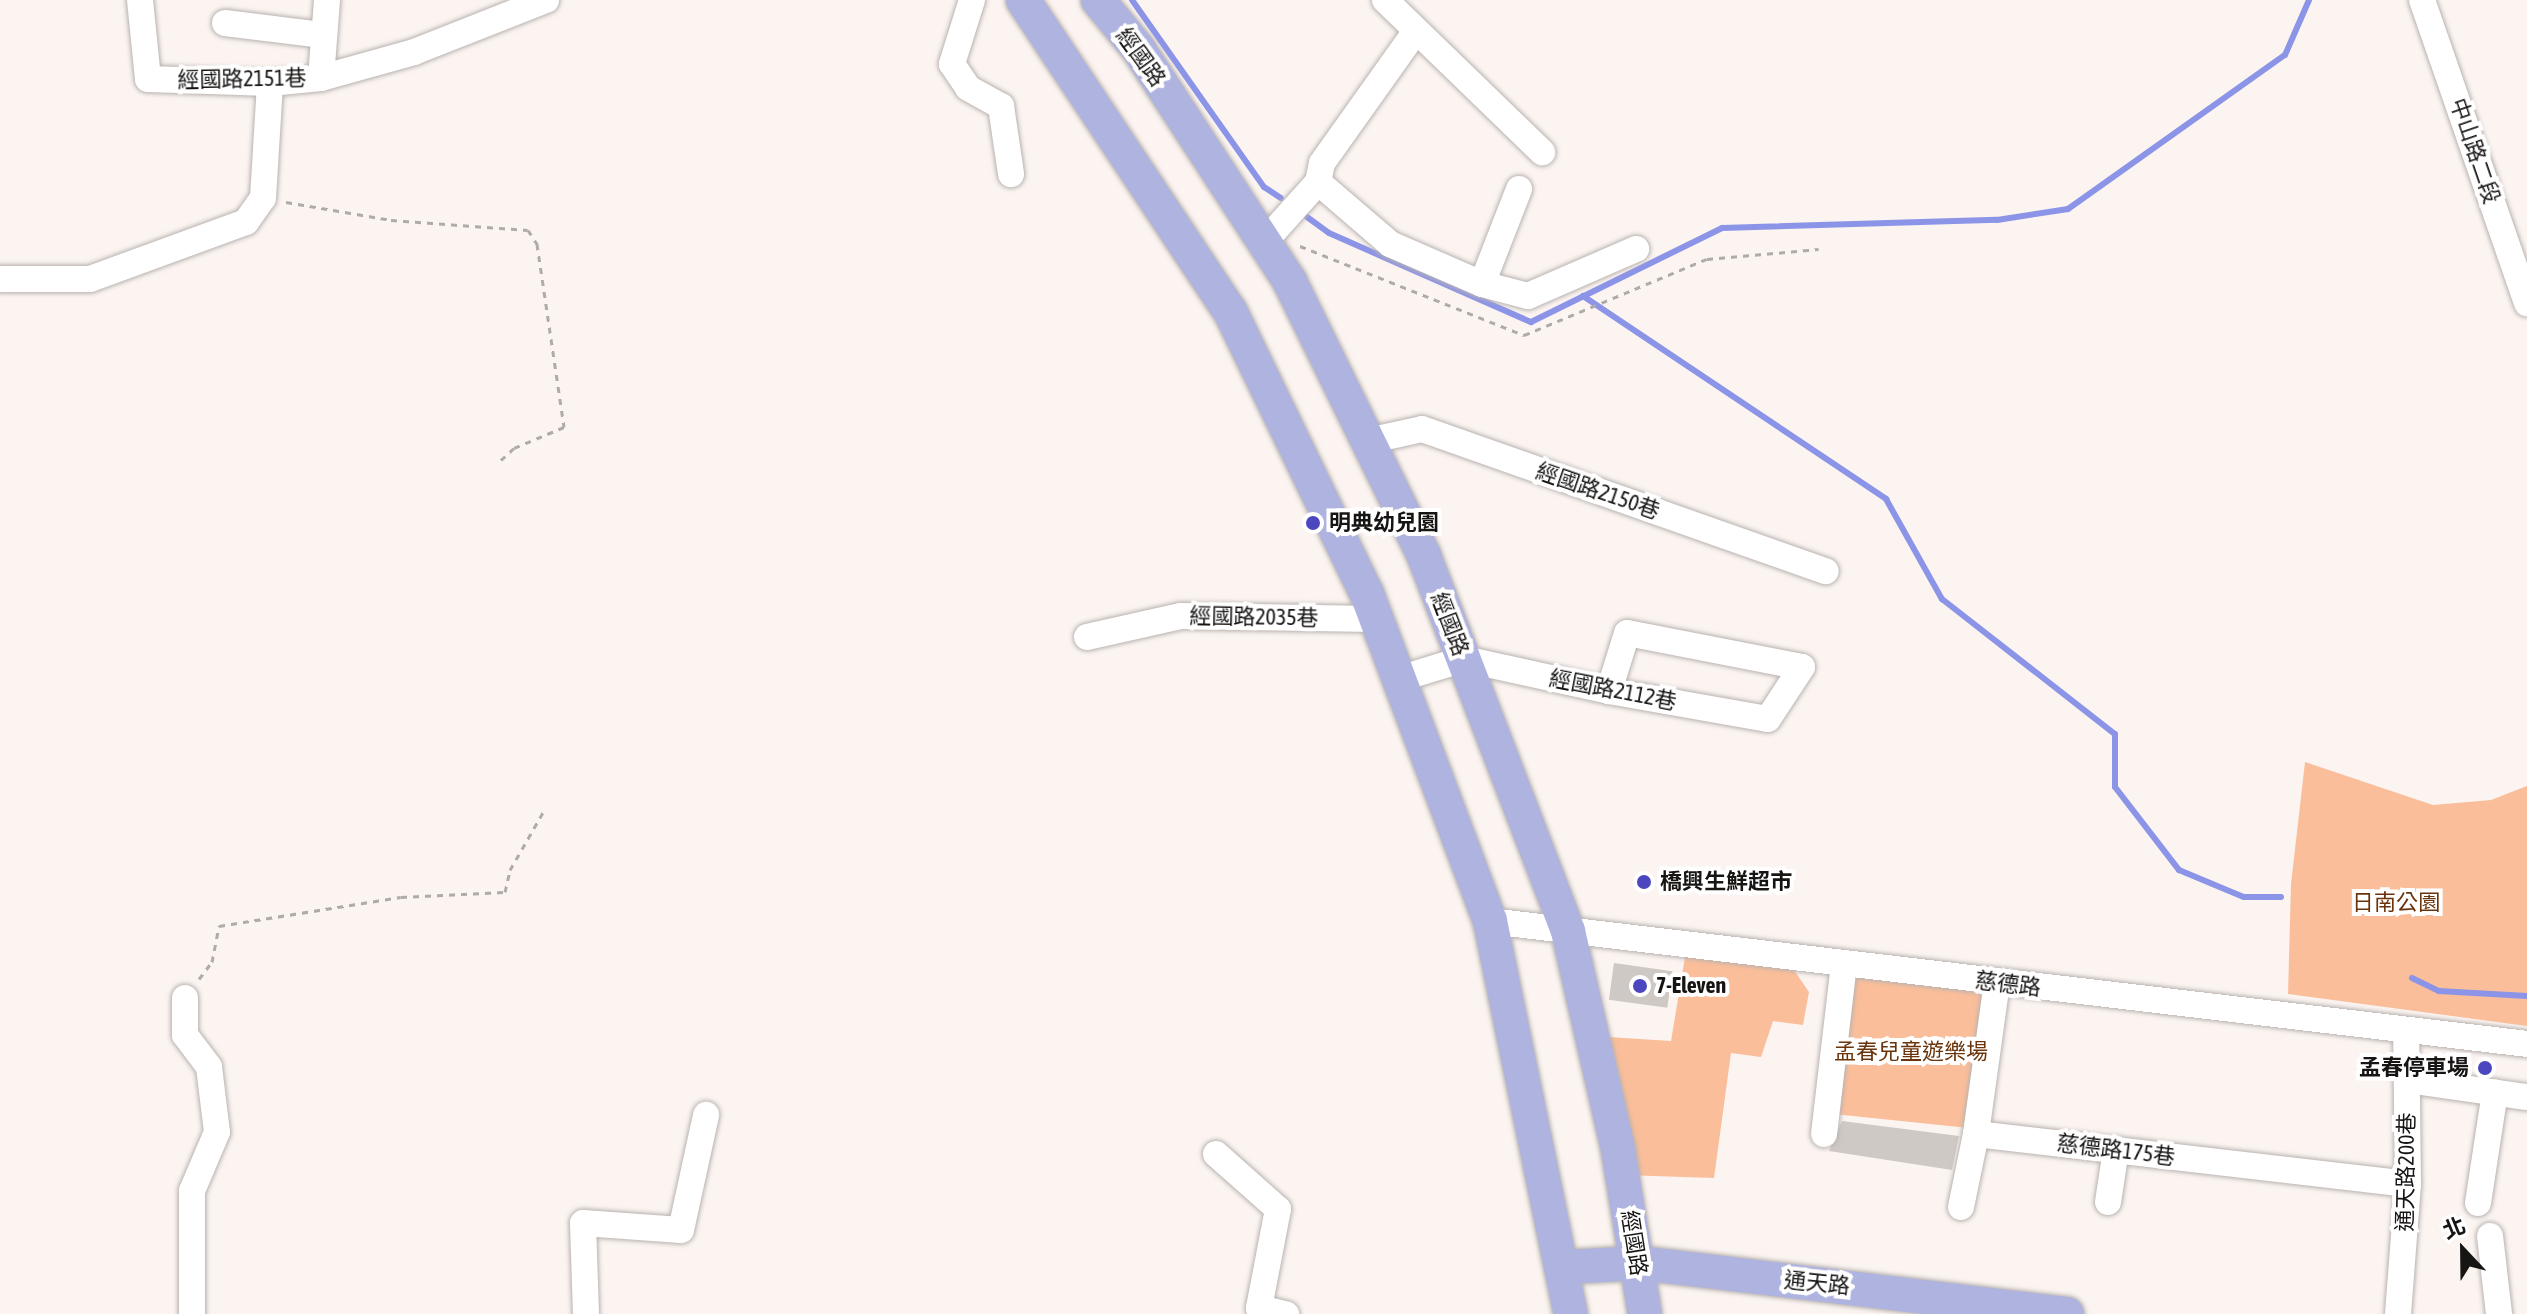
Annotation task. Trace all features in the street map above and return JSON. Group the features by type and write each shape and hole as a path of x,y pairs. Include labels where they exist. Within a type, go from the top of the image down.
{"main road":[{"path":"1023,0 1230,311 1376,619 1490,921 1566,1267 1571,1314"},
{"name":"經國路","path":"1098,0 1266,240 1424,556 1568,931 1639,1263 1645,1314"},
{"name":"通天路","path":"1566,1267 1639,1263 1937,1305 2067,1314"}],"street":[{"name":"經國路2151巷","path":"140,0 148,79 270,83 321,78 414,52 546,0"},
{"path":"321,78 327,0"},
{"path":"972,0 952,64 968,88 1001,106 1011,174"},
{"path":"1385,0 1542,152"},
{"name":"中山路二段","path":"2422,0 2527,303"},
{"path":"225,23 323,35"},
{"path":"1266,240 1318,182 1322,163 1415,32"},
{"path":"0,279 90,279 246,222 263,198 270,83"},
{"path":"1318,182 1390,244 1482,284 1528,296 1636,249"},
{"path":"1482,284 1519,189"},
{"name":"經國路2150巷","path":"1368,441 1422,429 1826,571"},
{"name":"經國路2035巷","path":"1087,637 1181,616 1376,619"},
{"name":"經國路2112巷","path":"1399,679 1464,659 1609,691 1768,719 1802,667 1627,633 1609,691"},
{"name":"慈德路","path":"1490,921 2527,1044"},
{"path":"1824,1134 1844,964"},
{"path":"1961,1207 1976,1134 1997,982"},
{"path":"185,998 185,1035 209,1067 217,1132 192,1191 192,1314"},
{"name":"通天路200巷","path":"2398,1314 2408,1184 2406,1030"},
{"path":"2407,1080 2527,1097"},
{"path":"2478,1203 2495,1092"},
{"path":"586,1314 583,1223 681,1230 706,1115"},
{"name":"慈德路175巷","path":"1976,1134 2408,1184"},
{"path":"2108,1202 2116,1150"},
{"path":"1216,1154 1278,1209 1259,1308 1286,1314"},
{"path":"2490,1236 2499,1314"}],"path":[{"path":"263,198 391,220 528,230 537,244 564,427 514,448 500,461"},
{"path":"185,998 212,962 219,926 401,897 505,892 545,809"}],"green space":[{"name":"日南公園","path":"2305,762 2433,805 2491,800 2527,786 2527,1026 2288,994 2291,884"},
{"path":"1687,945 1785,957 1809,992 1803,1025 1773,1021 1761,1057 1731,1053 1714,1178 1623,1175 1592,1036 1671,1041"},
{"name":"孟春兒童遊樂場","path":"1851,975 1990,990 1976,1129 1836,1114"}],"building":[{"name":"7-Eleven","path":"1614,963 1672,971 1667,1008 1609,1000"},
{"path":"1842,1121 1959,1136 1952,1170 1829,1151"}],"waterway":[{"path":"1132,0 1264,187 1281,198"},
{"path":"1307,217 1329,233 1531,322 1722,228 1997,220 2068,209 2285,55 2309,0"},
{"path":"1583,296 1886,499 1942,599 2115,734 2115,787 2179,870 2244,897 2281,897"},
{"path":"2412,978 2439,991 2527,996"}],"place":[{"name":"明典幼兒園","path":"1313,523"},
{"name":"橋興生鮮超市","path":"1644,882"},
{"name":"7-Eleven","path":"1640,986"},
{"name":"孟春停車場","path":"2485,1068"}]}
